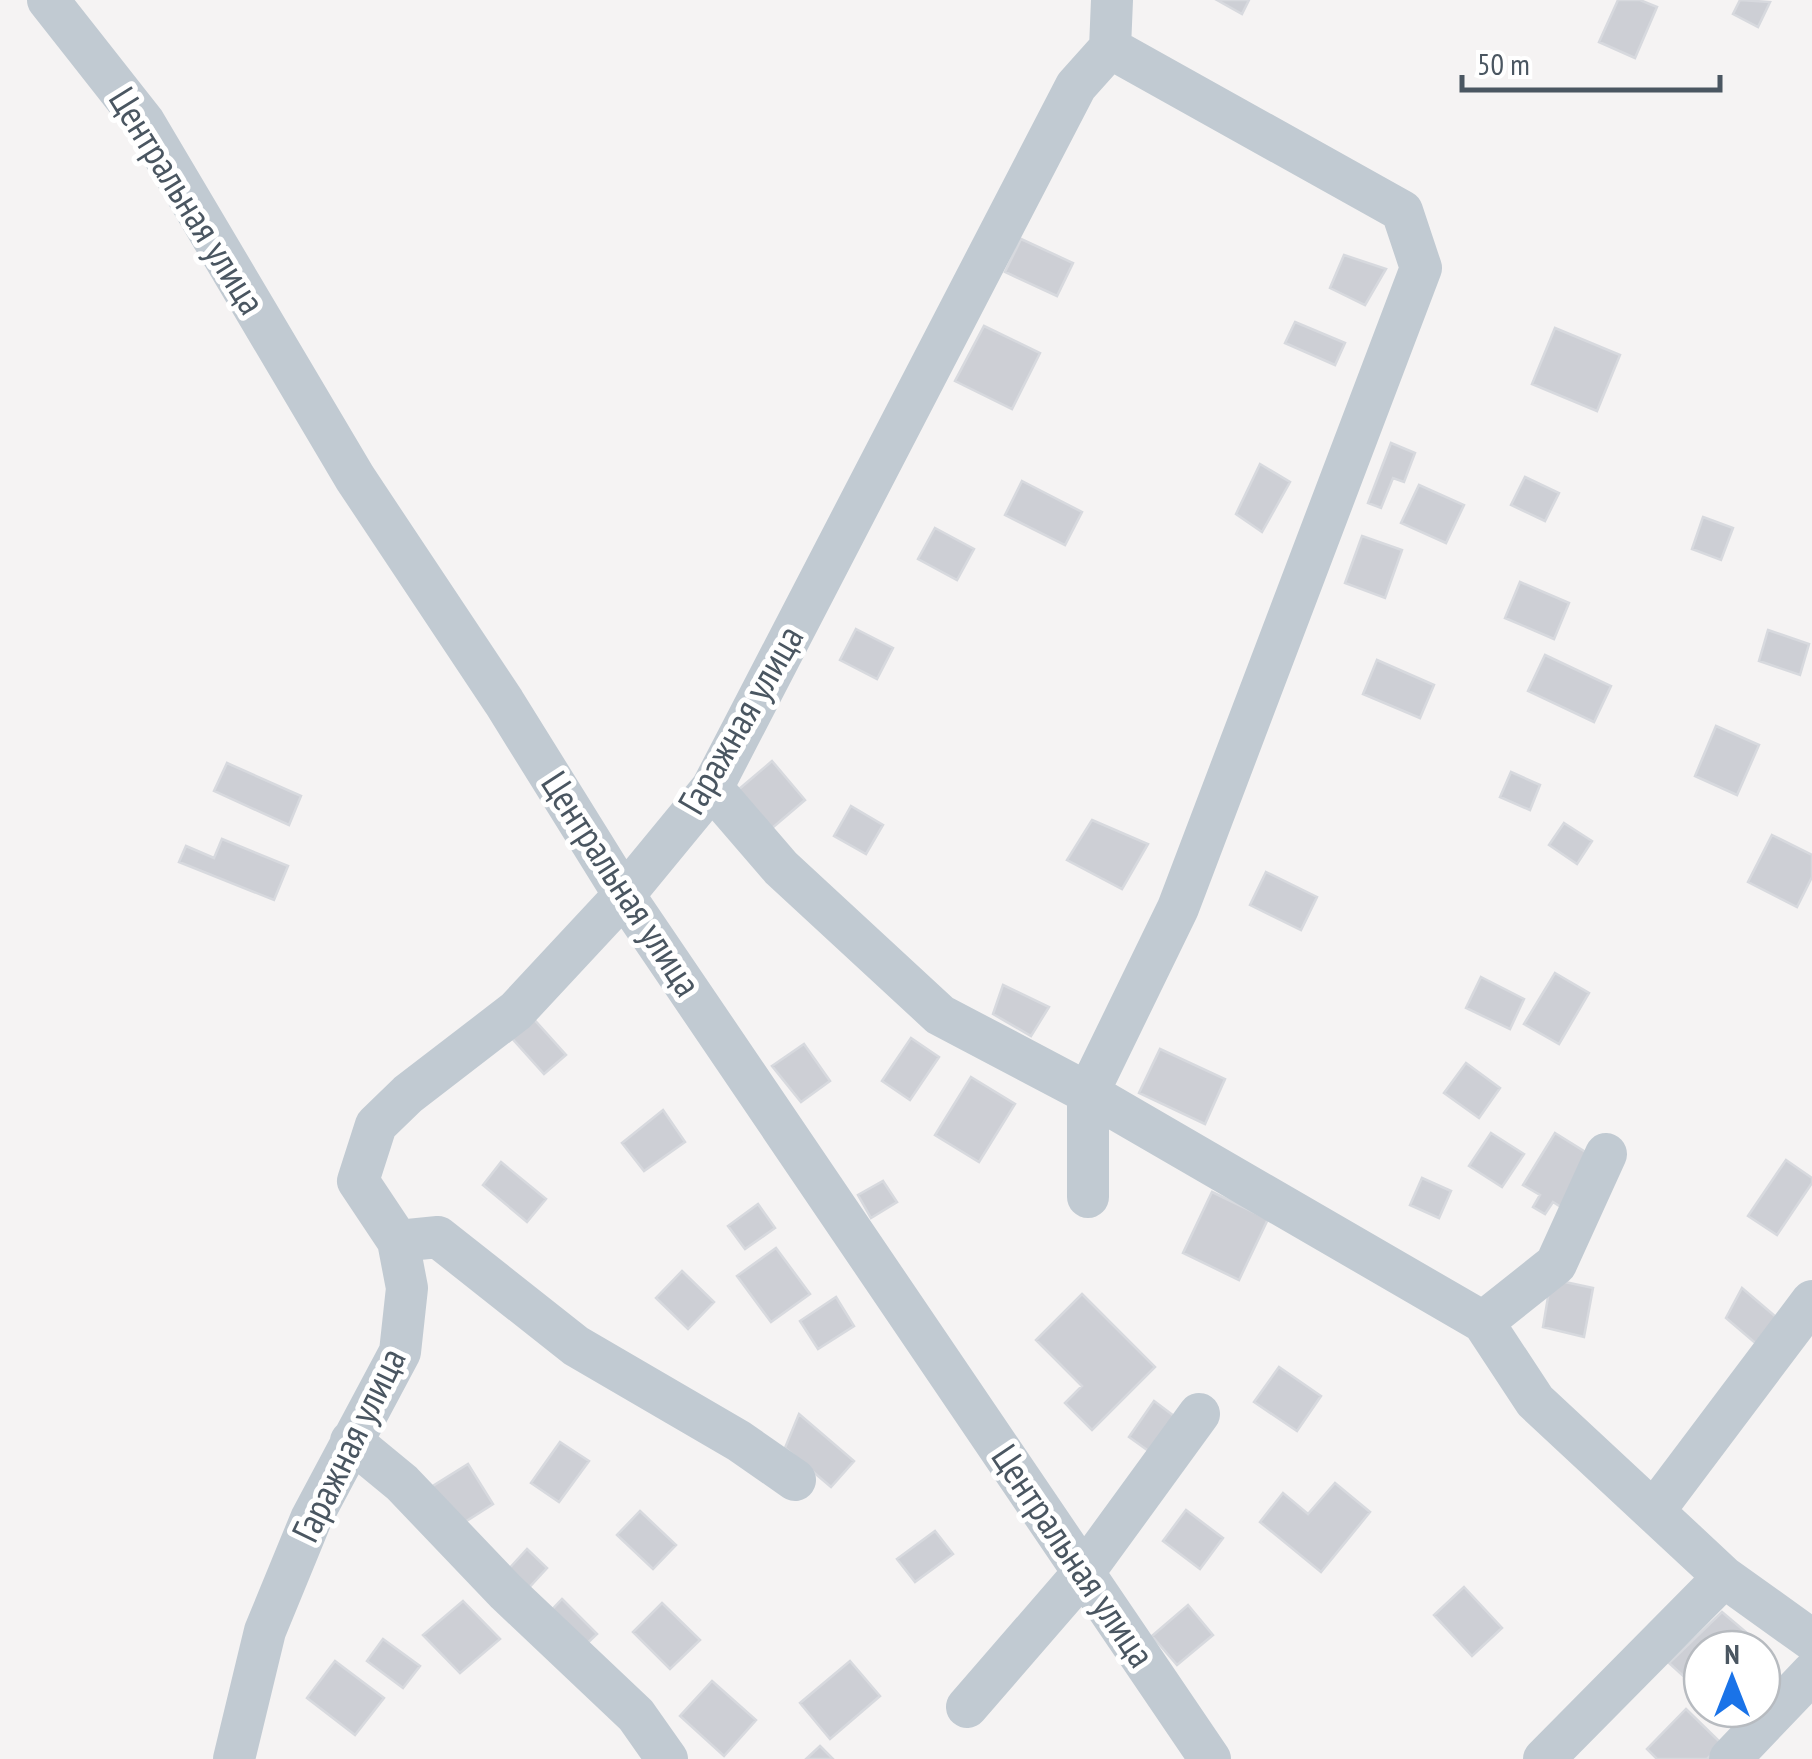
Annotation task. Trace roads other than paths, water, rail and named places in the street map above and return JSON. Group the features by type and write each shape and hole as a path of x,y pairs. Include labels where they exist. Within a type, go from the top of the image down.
{"street":[{"name":"Центральная улица","path":"48,0 144,122 356,478 504,702 624,894 1210,1759"},
{"path":"1088,1196 1088,1093 1178,908 1421,268 1402,211 1110,48 1112,0"},
{"name":"Гаражная улица","path":"234,1759 264,1631 350,1441 400,1352 407,1288 398,1242 358,1180 376,1126 408,1094 516,1010 624,894 712,788 1076,86 1110,48"},
{"path":"712,788 780,868 940,1015 1088,1093 1483,1322 1535,1401 1724,1577 1812,1640"},
{"path":"1483,1322 1556,1264 1606,1154"},
{"path":"398,1242 438,1238 576,1346 740,1441 795,1480"},
{"path":"1654,1511 1812,1301"},
{"path":"967,1706 1084,1572 1199,1414"},
{"path":"350,1441 402,1482 506,1592 636,1715 667,1759"},
{"path":"1544,1759 1724,1577"},
{"path":"1730,1759 1812,1673"}]}
